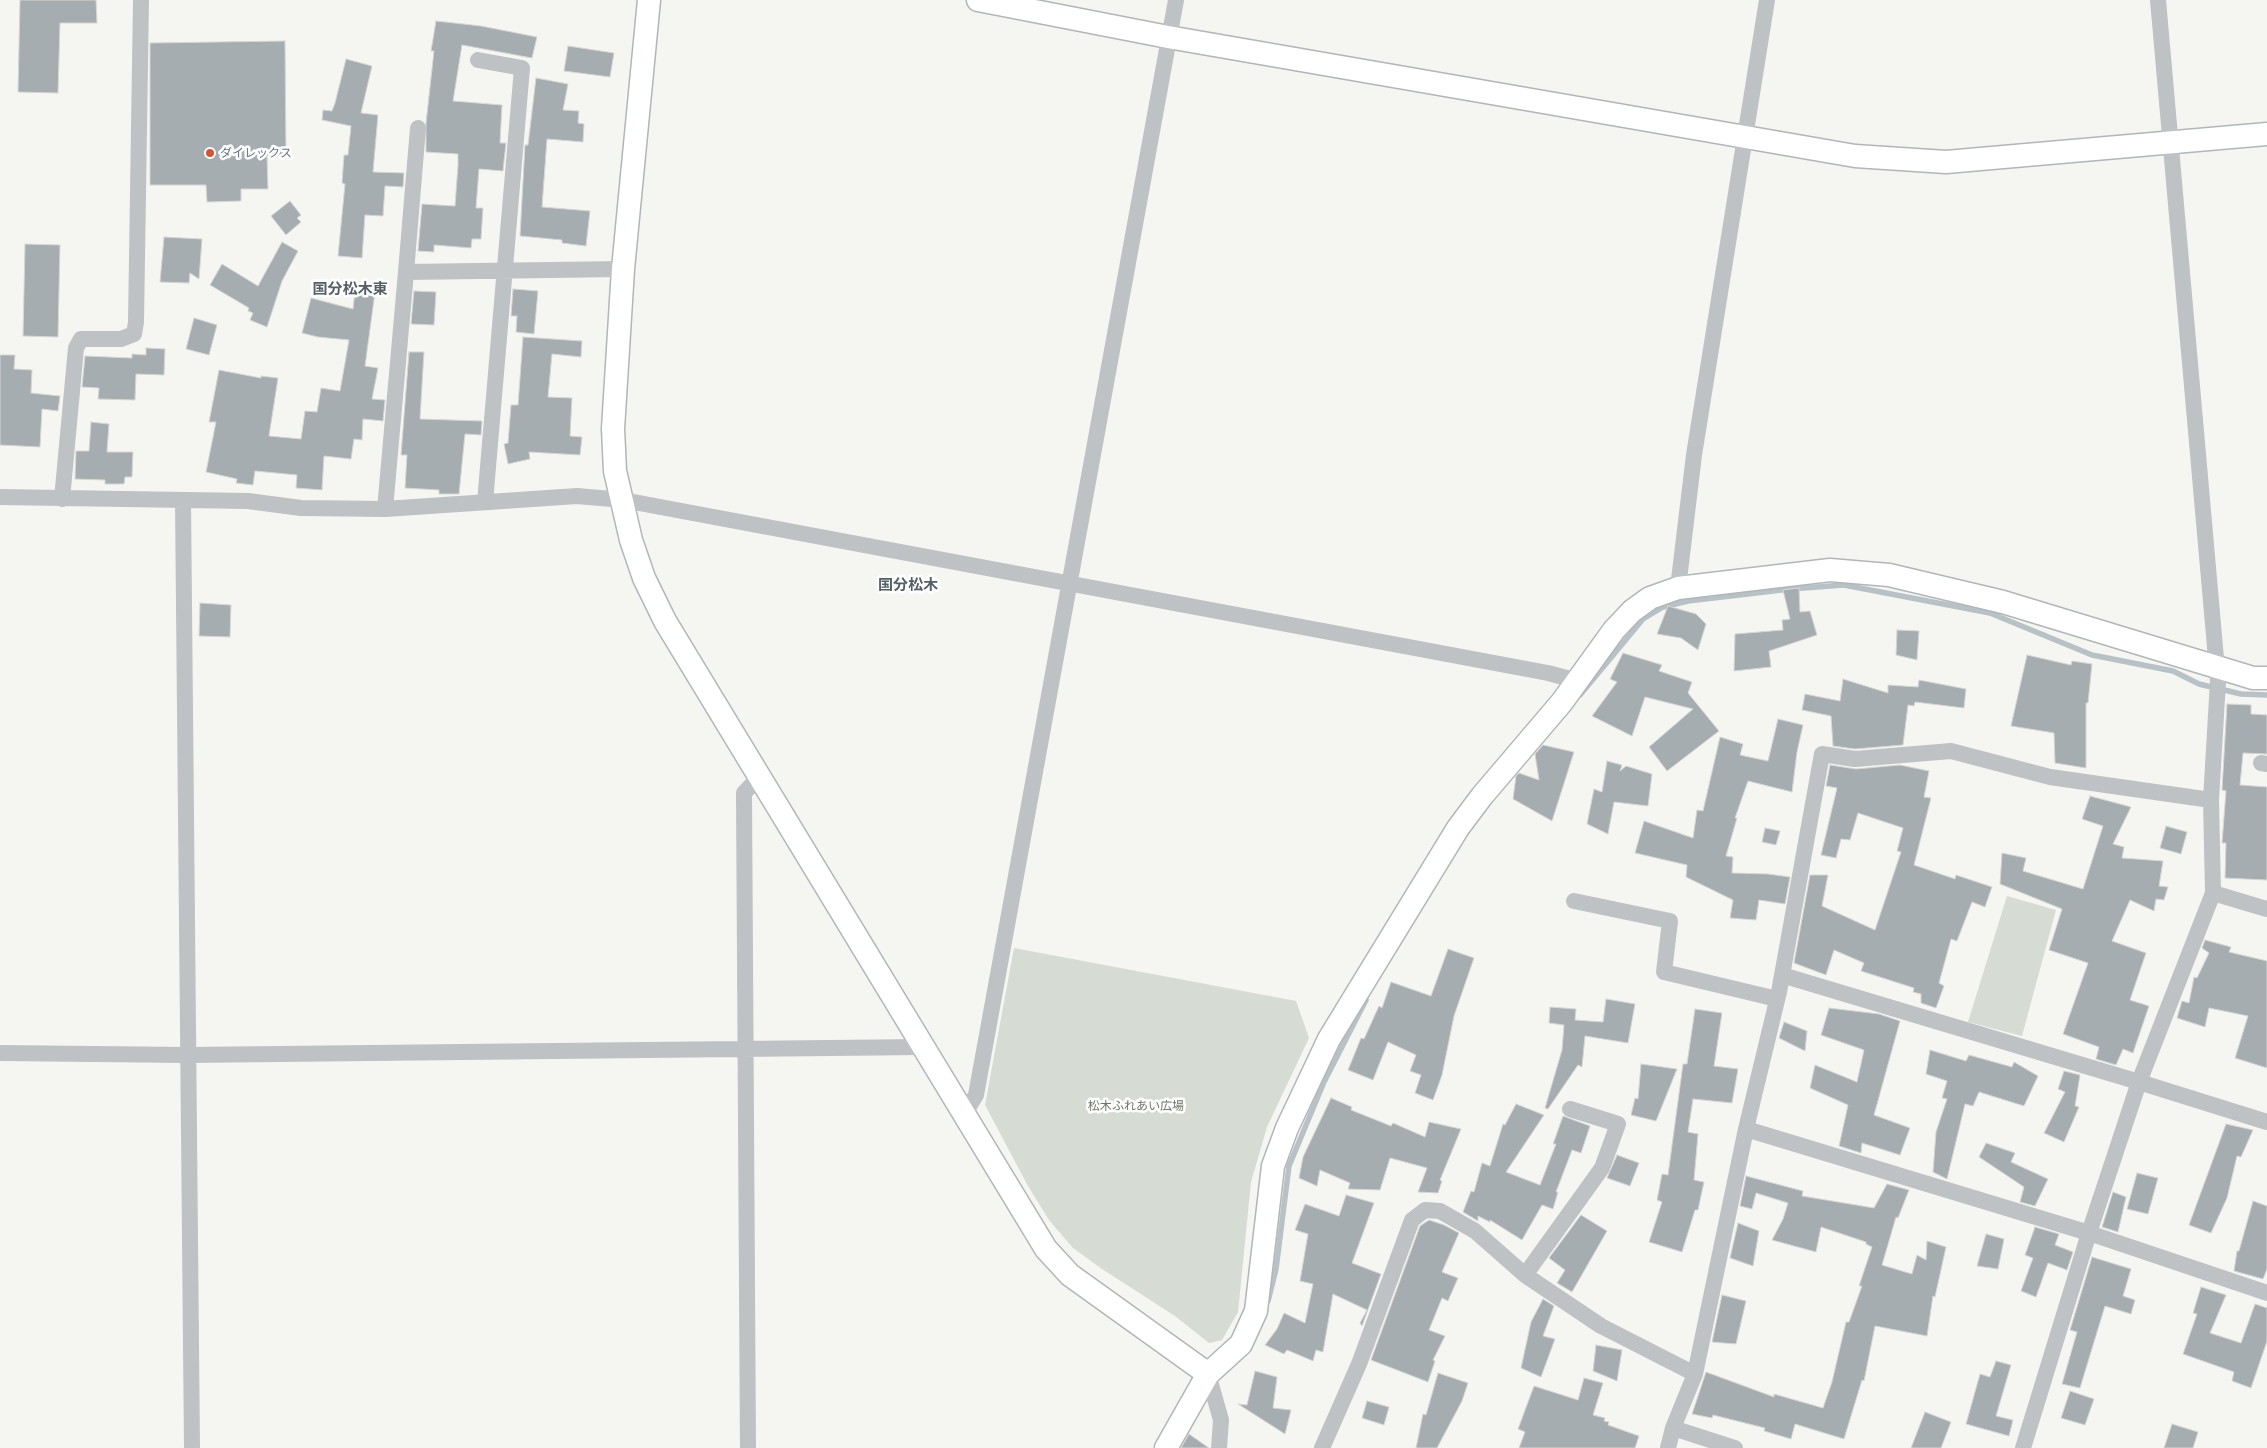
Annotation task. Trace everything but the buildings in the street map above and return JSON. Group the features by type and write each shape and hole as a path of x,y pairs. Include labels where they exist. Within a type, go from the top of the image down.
{"street":[{"path":"62,499 76,348 81,339 122,339 134,334 136,322 141,0"},
{"path":"649,0 623,269 613,429 615,471 631,540 644,578 665,620 1035,1231 1059,1264 1076,1279 1208,1374 1221,1420 1218,1448"},
{"path":"978,0 1168,37 1856,156 1946,162 2170,144 2267,134"},
{"path":"964,1115 976,1095 1176,0"},
{"path":"1678,588 1694,455 1767,0"},
{"path":"2023,1448 2089,1233 2139,1082 2213,893 2210,800 2216,681 2158,0"},
{"path":"478,60 522,68 485,502"},
{"path":"385,509 418,128"},
{"path":"406,272 623,269"},
{"path":"0,497 248,500 301,508 385,509 577,496 623,500 1548,673 1578,681"},
{"path":"183,500 192,1448"},
{"path":"1166,1448 1208,1374 1241,1344 1256,1311 1273,1166 1287,1128 1329,1039 1458,828 1482,796 1562,702 1614,630 1632,611 1650,598 1678,588 1830,570 1888,575 2003,602 2216,681 2267,678"},
{"path":"1668,1448 1673,1428 1695,1374 1746,1129 1777,1000 1822,754 1856,759 1951,751 2050,777 2210,800"},
{"path":"748,1448 744,793 760,776"},
{"path":"2213,893 2267,910"},
{"path":"1574,901 1670,921 1664,972 1777,1000"},
{"path":"1782,975 2267,1122"},
{"path":"0,1054 187,1055 922,1047"},
{"path":"1525,1275 1602,1168 1618,1124 1570,1109"},
{"path":"1746,1129 2089,1233 2267,1293"},
{"path":"1327,1447 1412,1220 1425,1210 1440,1211 1475,1231 1525,1275 1601,1326 1695,1374"},
{"path":"1673,1428 1735,1448"}],"green space":[{"path":"2007,896 2056,910 2022,1036 1968,1022"},
{"name":"松木ふれあい広場","path":"1014,948 1296,1001 1309,1038 1267,1127 1251,1182 1238,1312 1222,1340 1209,1343 1175,1316 1073,1248 1049,1220 1028,1186 985,1105"}],"waterway":[{"path":"1580,695 1643,619 1663,607 1688,601 1790,589 1844,585 1990,613 2092,655 2173,671 2199,684 2241,694 2267,695"},
{"path":"1268,1301 1276,1269 1289,1166 1324,1082 1366,1000"}],"place":[{"name":"ダイレックス","path":"210,153"}],"district":[{"name":"国分松木東","path":"350,289"},
{"name":"国分松木","path":"908,585"}]}
